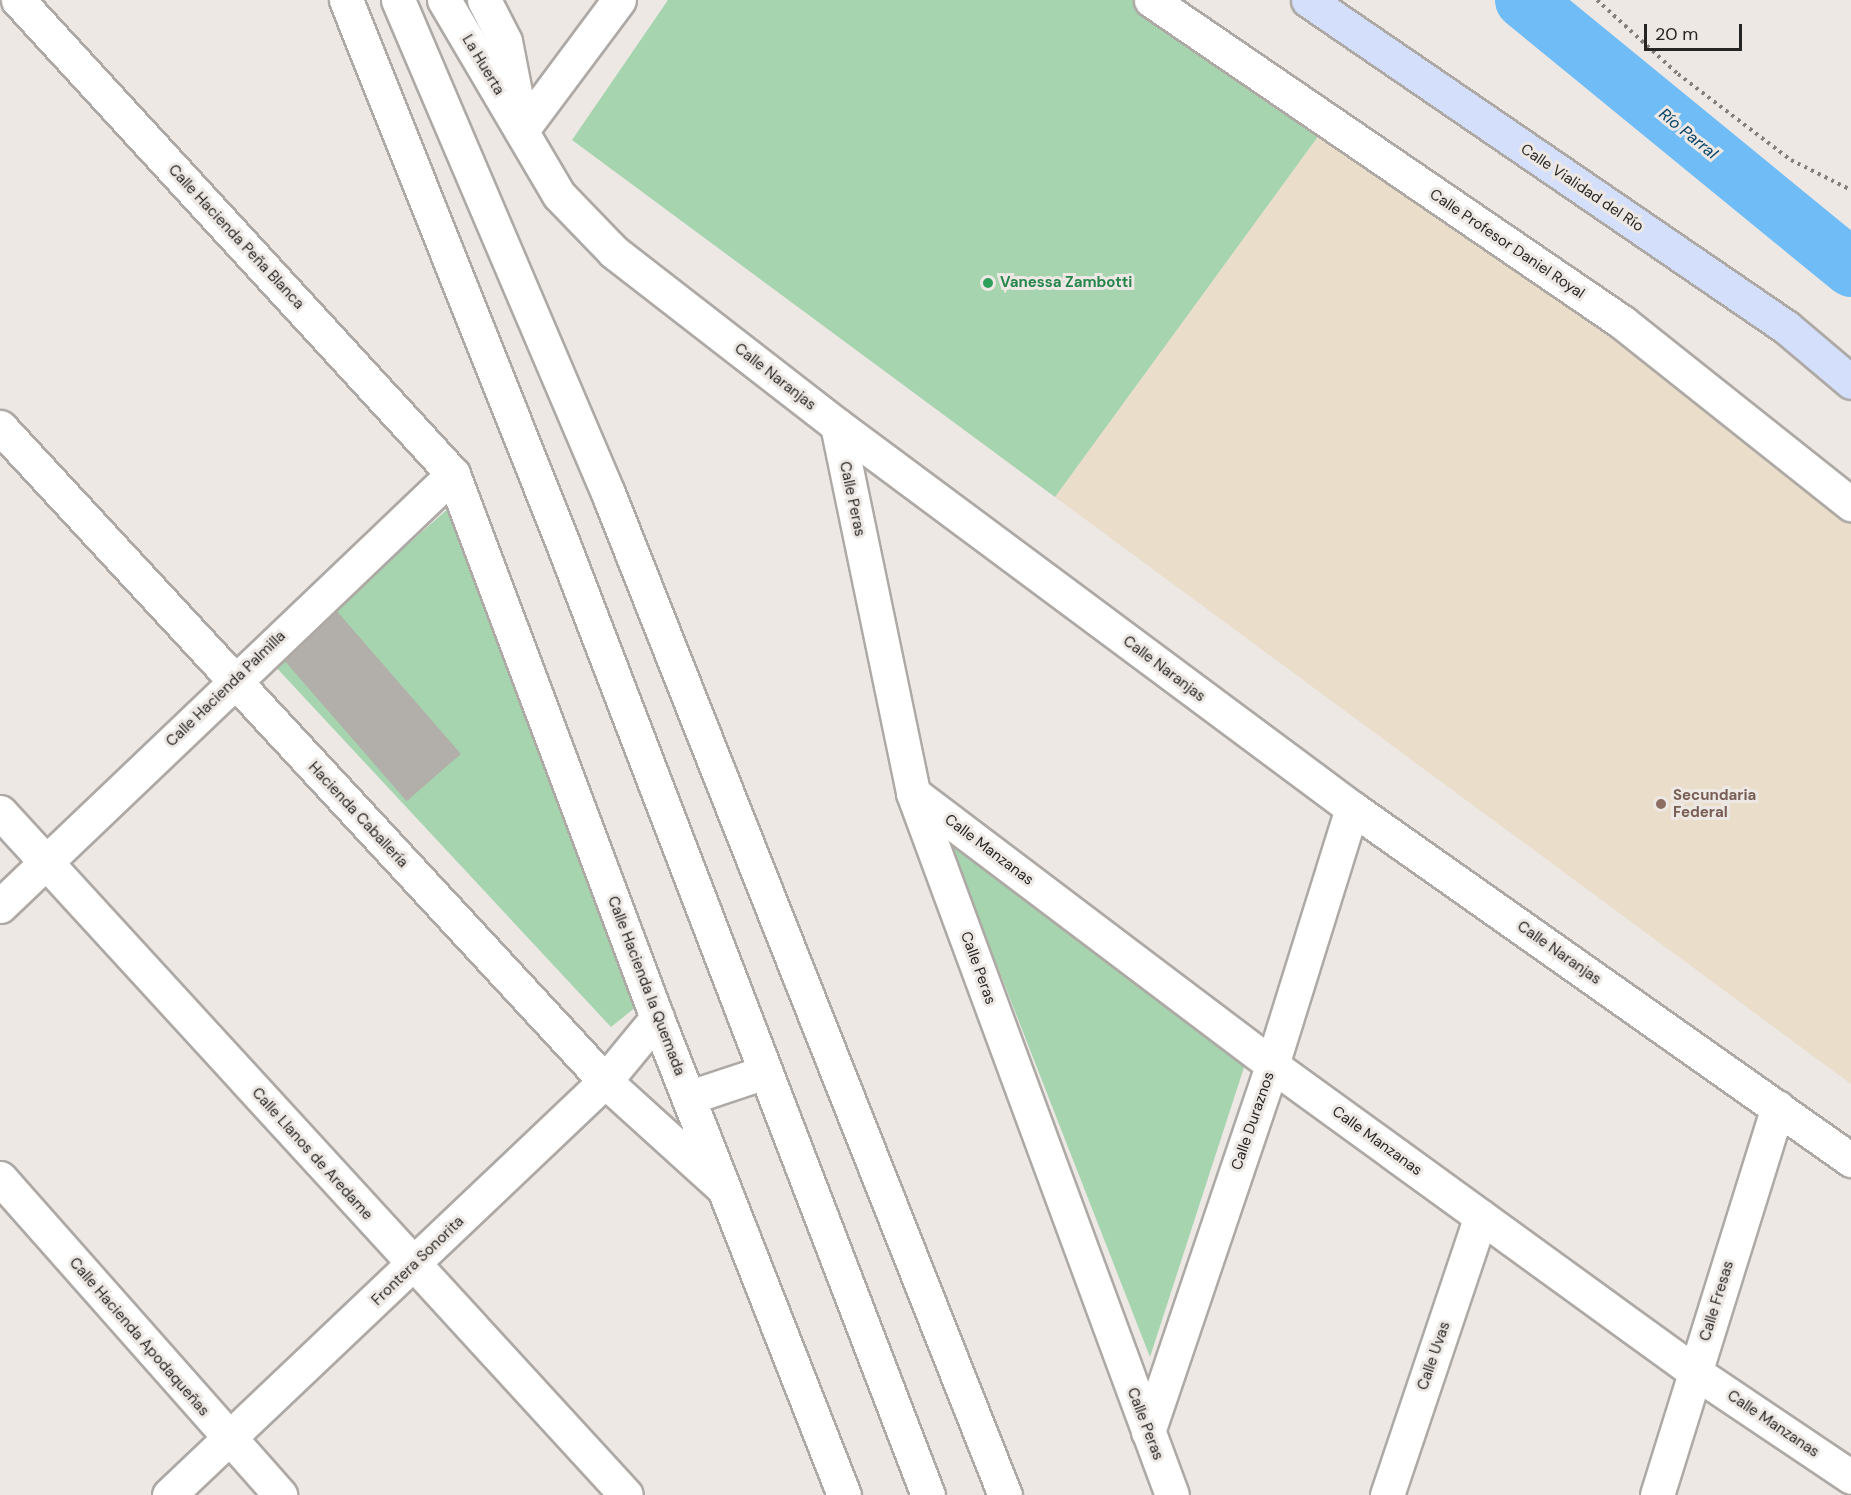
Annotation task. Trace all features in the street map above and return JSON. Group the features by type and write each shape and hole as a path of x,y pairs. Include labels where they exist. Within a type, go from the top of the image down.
{"main road":[{"name":"Calle Vialidad del Río","path":"1308,0 1786,327 1851,382"}],"street":[{"name":"Calle Hacienda Peña Blanca","path":"18,0 453,474"},
{"path":"346,0 560,536 928,1495"},
{"path":"398,0 608,493 1005,1495"},
{"name":"La Huerta","path":"444,0 522,130"},
{"path":"484,0 505,41 522,130"},
{"path":"522,130 619,0"},
{"name":"Calle Profesor Daniel Royal","path":"1151,0 1622,322 1851,504"},
{"name":"Calle Naranjas","path":"522,130 559,195 587,228 837,425 1352,808 1851,1160"},
{"name":"Calle Peras","path":"837,425 913,793 1172,1495"},
{"name":"Hacienda Caballería","path":"0,427 605,1081 728,1192"},
{"name":"Calle Hacienda Palmilla","path":"0,906 48,863 234,681 453,474"},
{"name":"Calle Hacienda la Quemada","path":"453,474 657,1018 728,1192 844,1495"},
{"name":"Calle Manzanas","path":"913,793 1272,1065 1695,1372 1851,1477"},
{"name":"Calle Duraznos","path":"1148,1432 1272,1065 1352,808"},
{"name":"Calle Llanos de Aredame","path":"0,812 626,1495"},
{"name":"Frontera Sonorita","path":"169,1495 414,1266 605,1081 657,1018"},
{"path":"690,1097 765,1072"},
{"name":"Calle Fresas","path":"1657,1495 1778,1107"},
{"name":"Calle Hacienda Apodaqueñas","path":"0,1178 229,1440 280,1495"},
{"name":"Calle Uvas","path":"1387,1495 1481,1216"}],"path":[{"path":"1597,0 1678,74 1791,160 1851,190"}],"shaded area":[{"name":"Secundaria Federal","path":"1322,131 1732,425 1851,524 1851,1084 1055,497"}],"green space":[{"name":"Vanessa Zambotti","path":"668,0 1133,0 1322,131 1055,497 572,140"},
{"path":"451,506 647,998 611,1027 273,664"},
{"path":"943,827 1248,1055 1150,1357"}],"building":[{"path":"335,609 461,754 407,801 281,656"}],"waterway":[{"name":"Río Parral","path":"1524,0 1851,268"}],"place":[{"name":"Vanessa Zambotti","path":"988,283"},
{"name":"Secundaria Federal","path":"1661,804"}]}
